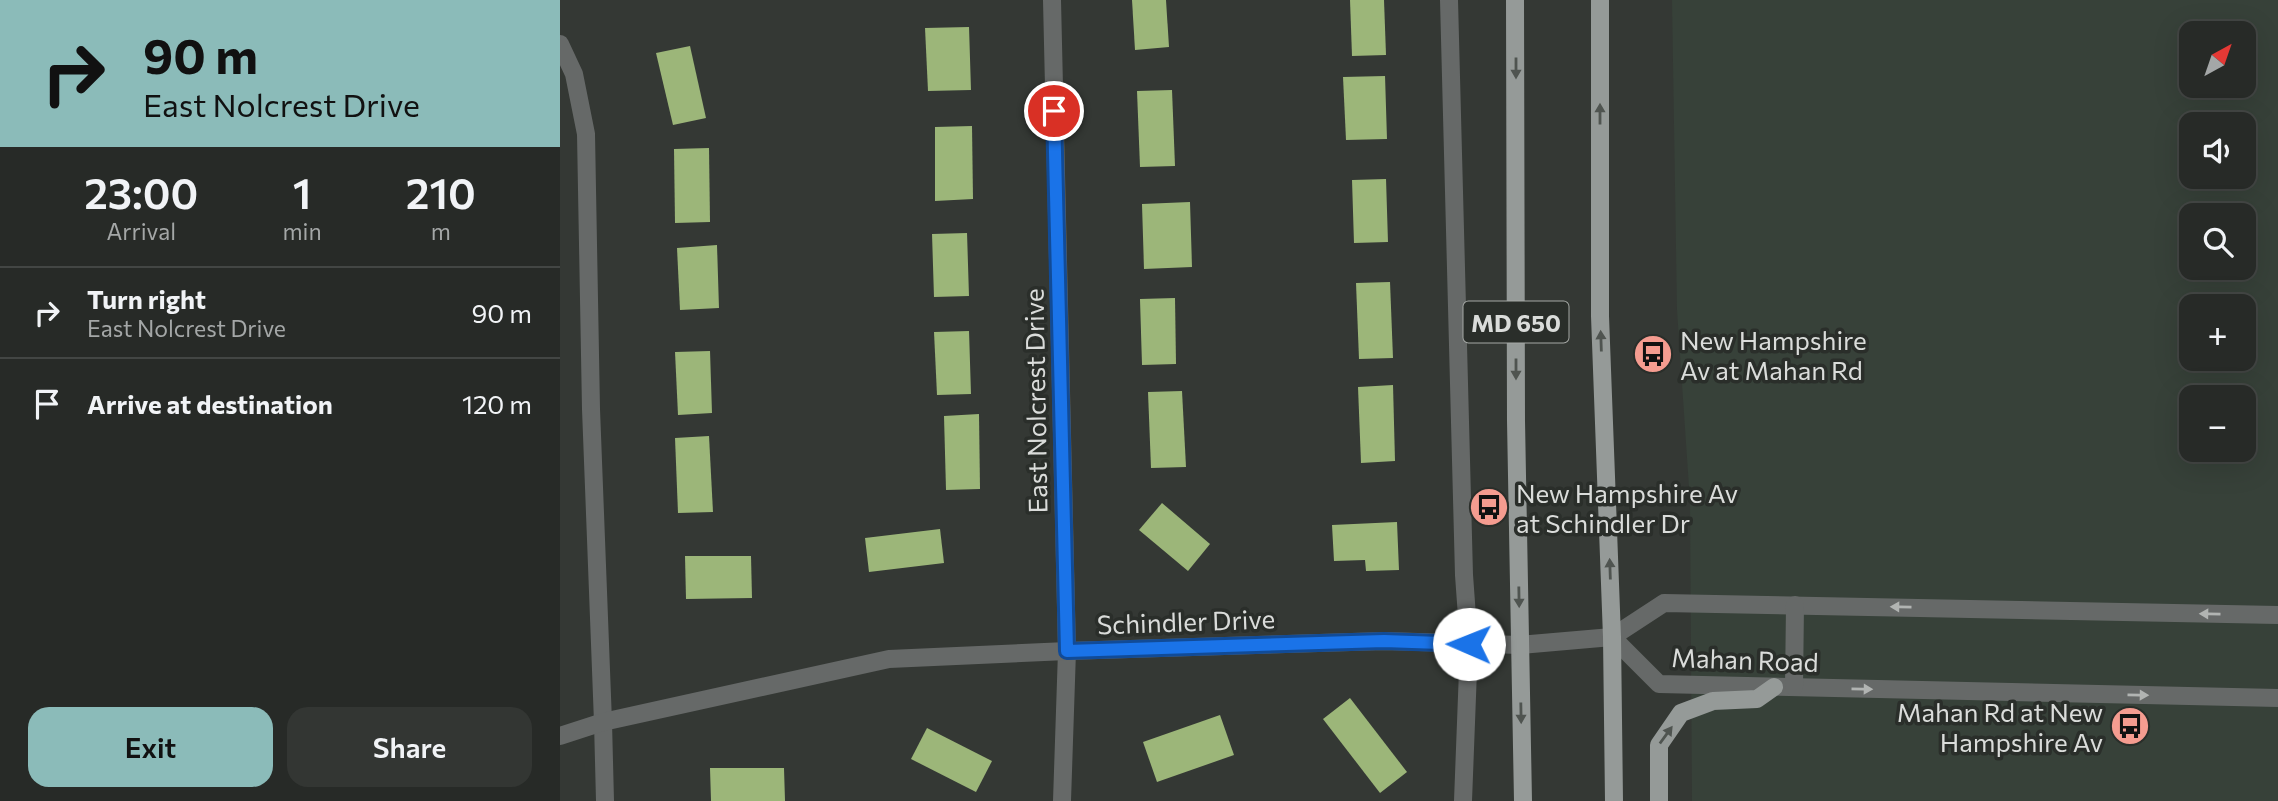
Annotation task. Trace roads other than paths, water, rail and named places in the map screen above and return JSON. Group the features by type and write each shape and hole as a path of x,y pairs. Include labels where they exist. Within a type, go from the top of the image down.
{"main road":[{"name":"MD 650","path":"1515,0 1516,421 1523,801"},
{"name":"MD 650","path":"1600,0 1600,316 1612,637 1614,801"},
{"path":"1659,801 1659,745 1681,713 1713,701 1756,699 1774,687"}],"street":[{"name":"East Nolcrest Drive","path":"1052,0 1067,651 1062,801"},
{"path":"1449,0 1464,575 1469,644 1463,801"},
{"path":"560,44 574,74 586,134 590,409 605,801"},
{"name":"Mahan Road","path":"2278,615 1664,603 1612,637 1659,684 2278,698"},
{"path":"1794,687 1795,605"},
{"name":"Schindler Drive","path":"560,736 603,722 889,659 1384,641 1520,645 1612,637"}],"place":[{"name":"New Hampshire Av at Mahan Rd","path":"1653,354"},
{"name":"New Hampshire Av at Schindler Dr","path":"1489,507"},
{"name":"Mahan Rd at New Hampshire Av","path":"2130,726"}]}
